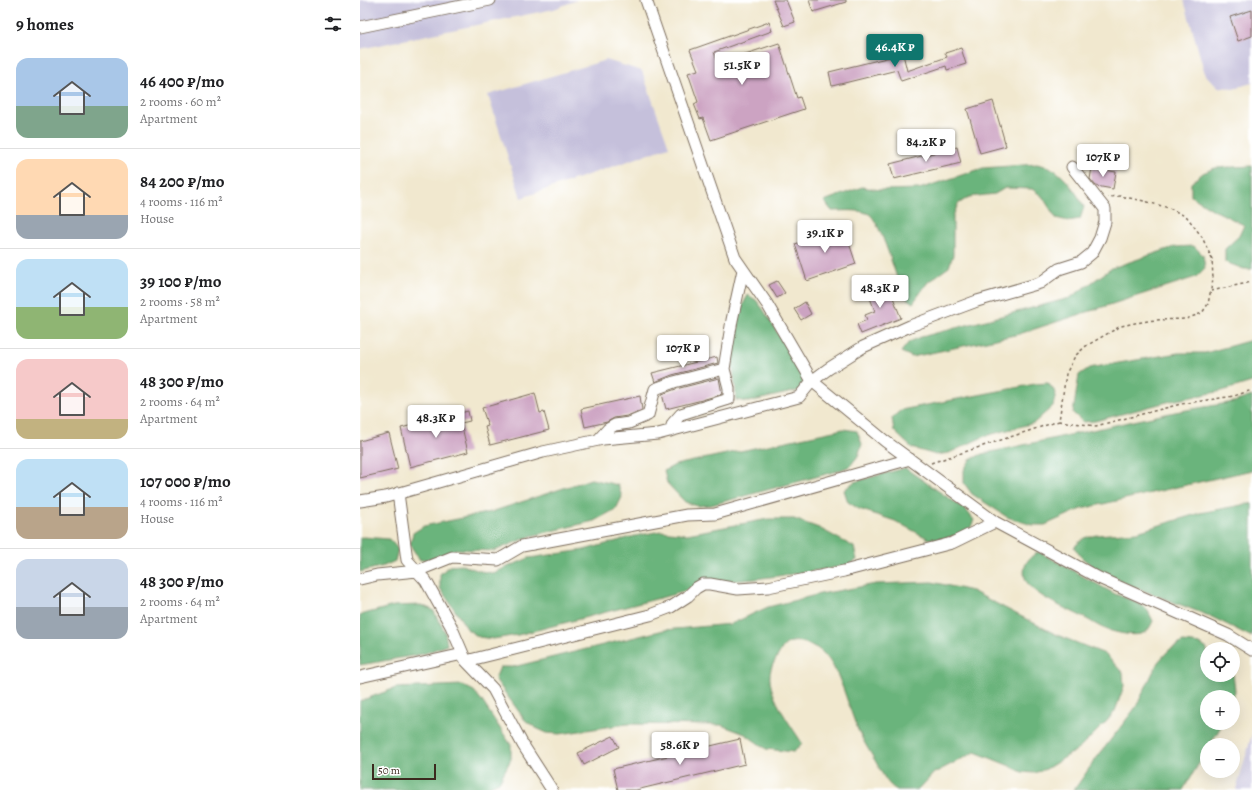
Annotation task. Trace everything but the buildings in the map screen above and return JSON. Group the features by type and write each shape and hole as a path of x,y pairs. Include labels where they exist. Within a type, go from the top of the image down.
{"street":[{"path":"360,27 490,0"},
{"path":"646,0 735,258 767,304 812,381 885,440 995,522 1099,578 1228,635 1252,650"},
{"path":"360,501 398,493 543,452 598,440 658,434 799,397 812,381 863,347 977,301 1040,283 1059,269 1081,262 1092,253 1100,238 1105,222 1104,209 1072,167"},
{"path":"670,431 673,423 680,414 729,399 729,388 724,369 732,320 743,270"},
{"path":"598,440 608,429 615,425 629,423 648,414 655,390 674,382 706,375 724,369"},
{"path":"360,579 377,575 417,571 452,557 498,560 522,546 599,533 687,515 714,514 910,459"},
{"path":"398,493 407,560 426,581 451,626 464,657 493,689 523,745 552,790"},
{"path":"360,677 464,657 650,615 671,606 688,596 696,588 703,584 738,590 776,586 844,571 952,543 995,522"}],"path":[{"path":"1059,421 1066,374 1075,356 1086,346 1121,326 1135,322 1186,319 1202,313 1208,304 1213,279 1212,259 1202,237 1187,217 1169,208 1120,196 1096,199"},
{"path":"1210,291 1252,282"},
{"path":"920,466 1059,421 1096,426 1181,404 1234,396 1252,390"}],"shaded area":[{"path":"360,0 577,0 554,9 360,49"},
{"path":"1184,0 1252,0 1252,83 1234,88 1217,87 1205,74"},
{"path":"606,60 642,71 669,147 521,198 488,95"},
{"path":"1252,734 1252,790 1236,790"}],"green space":[{"path":"1037,164 1054,170 1070,184 1084,207 1080,219 1068,221 1056,218 1042,196 1032,189 1005,188 995,194 969,197 958,204 953,216 953,255 949,267 928,282 913,303 903,296 883,239 878,227 869,214 860,211 832,211 824,201 862,187 880,190 919,189 983,168"},
{"path":"1252,166 1252,269 1244,269 1225,262 1225,249 1239,236 1244,225 1212,209 1191,196 1191,183 1203,173 1215,168"},
{"path":"1194,246 1203,255 1205,268 1196,277 1019,334 912,357 901,352 909,342 921,337 1070,298 1112,268 1174,247"},
{"path":"748,295 756,300 763,309 805,378 801,390 748,402 736,400 732,346 738,316"},
{"path":"1252,340 1252,382 1222,391 1171,401 1095,421 1083,422 1073,413 1079,375 1089,368 1178,353 1205,353"},
{"path":"1048,383 1056,393 1053,406 1034,423 985,436 949,453 936,455 912,448 894,431 892,418 901,410 1035,384"},
{"path":"1252,396 1252,470 1081,509 1045,525 1032,525 1007,517 972,494 964,483 964,470 970,460 982,454 1175,412 1234,402"},
{"path":"843,429 857,431 862,444 858,456 850,466 838,471 711,505 697,506 685,502 667,483 664,471 675,465"},
{"path":"905,468 966,510 974,520 969,531 943,539 929,539 895,521 859,509 848,502 844,490 854,482"},
{"path":"591,479 618,485 622,497 616,509 594,521 531,536 494,551 456,549 433,559 420,560 410,545 413,533 424,526 491,512"},
{"path":"1252,503 1252,637 1212,617 1127,584 1091,565 1081,557 1074,547 1084,538 1097,535 1137,532 1200,513"},
{"path":"768,519 794,519 819,528 854,547 857,560 845,566 807,572 755,579 705,583 683,592 518,635 493,639 479,637 468,630 440,588 440,574 449,566 462,565 480,571 493,573 529,558 584,550 635,536 661,531 687,534"},
{"path":"360,538 389,539 398,549 395,561 384,566 360,572"},
{"path":"1039,552 1115,594 1134,601 1147,609 1153,621 1150,627 1147,631 1137,635 1124,634 1108,630 1040,595 1026,581 1024,575 1024,570 1029,560 1033,555"},
{"path":"932,582 972,591 1057,635 1105,654 1123,673 1124,686 1115,711 1080,748 1046,769 1034,773 1022,772 975,752 934,773 918,790 897,790 890,785 885,778 861,736 836,671 822,652 813,646 804,643 791,642 784,646 771,669 770,678 771,687 780,708 802,743 794,752 766,749 745,734 721,725 627,724 560,734 547,733 536,728 525,720 495,679 500,667 513,667 664,630 731,624 768,607 820,594 876,584"},
{"path":"421,605 433,610 445,632 447,645 423,654 360,665 360,615 394,606"},
{"path":"1183,642 1200,644 1200,682 1234,682 1235,690 1200,690 1200,730 1219,730 1214,738 1200,738 1200,762 1183,790 1074,790 1136,707 1158,662 1169,650"},
{"path":"462,685 474,691 511,745 511,759 499,782 481,790 360,790 360,701 396,688"}]}
